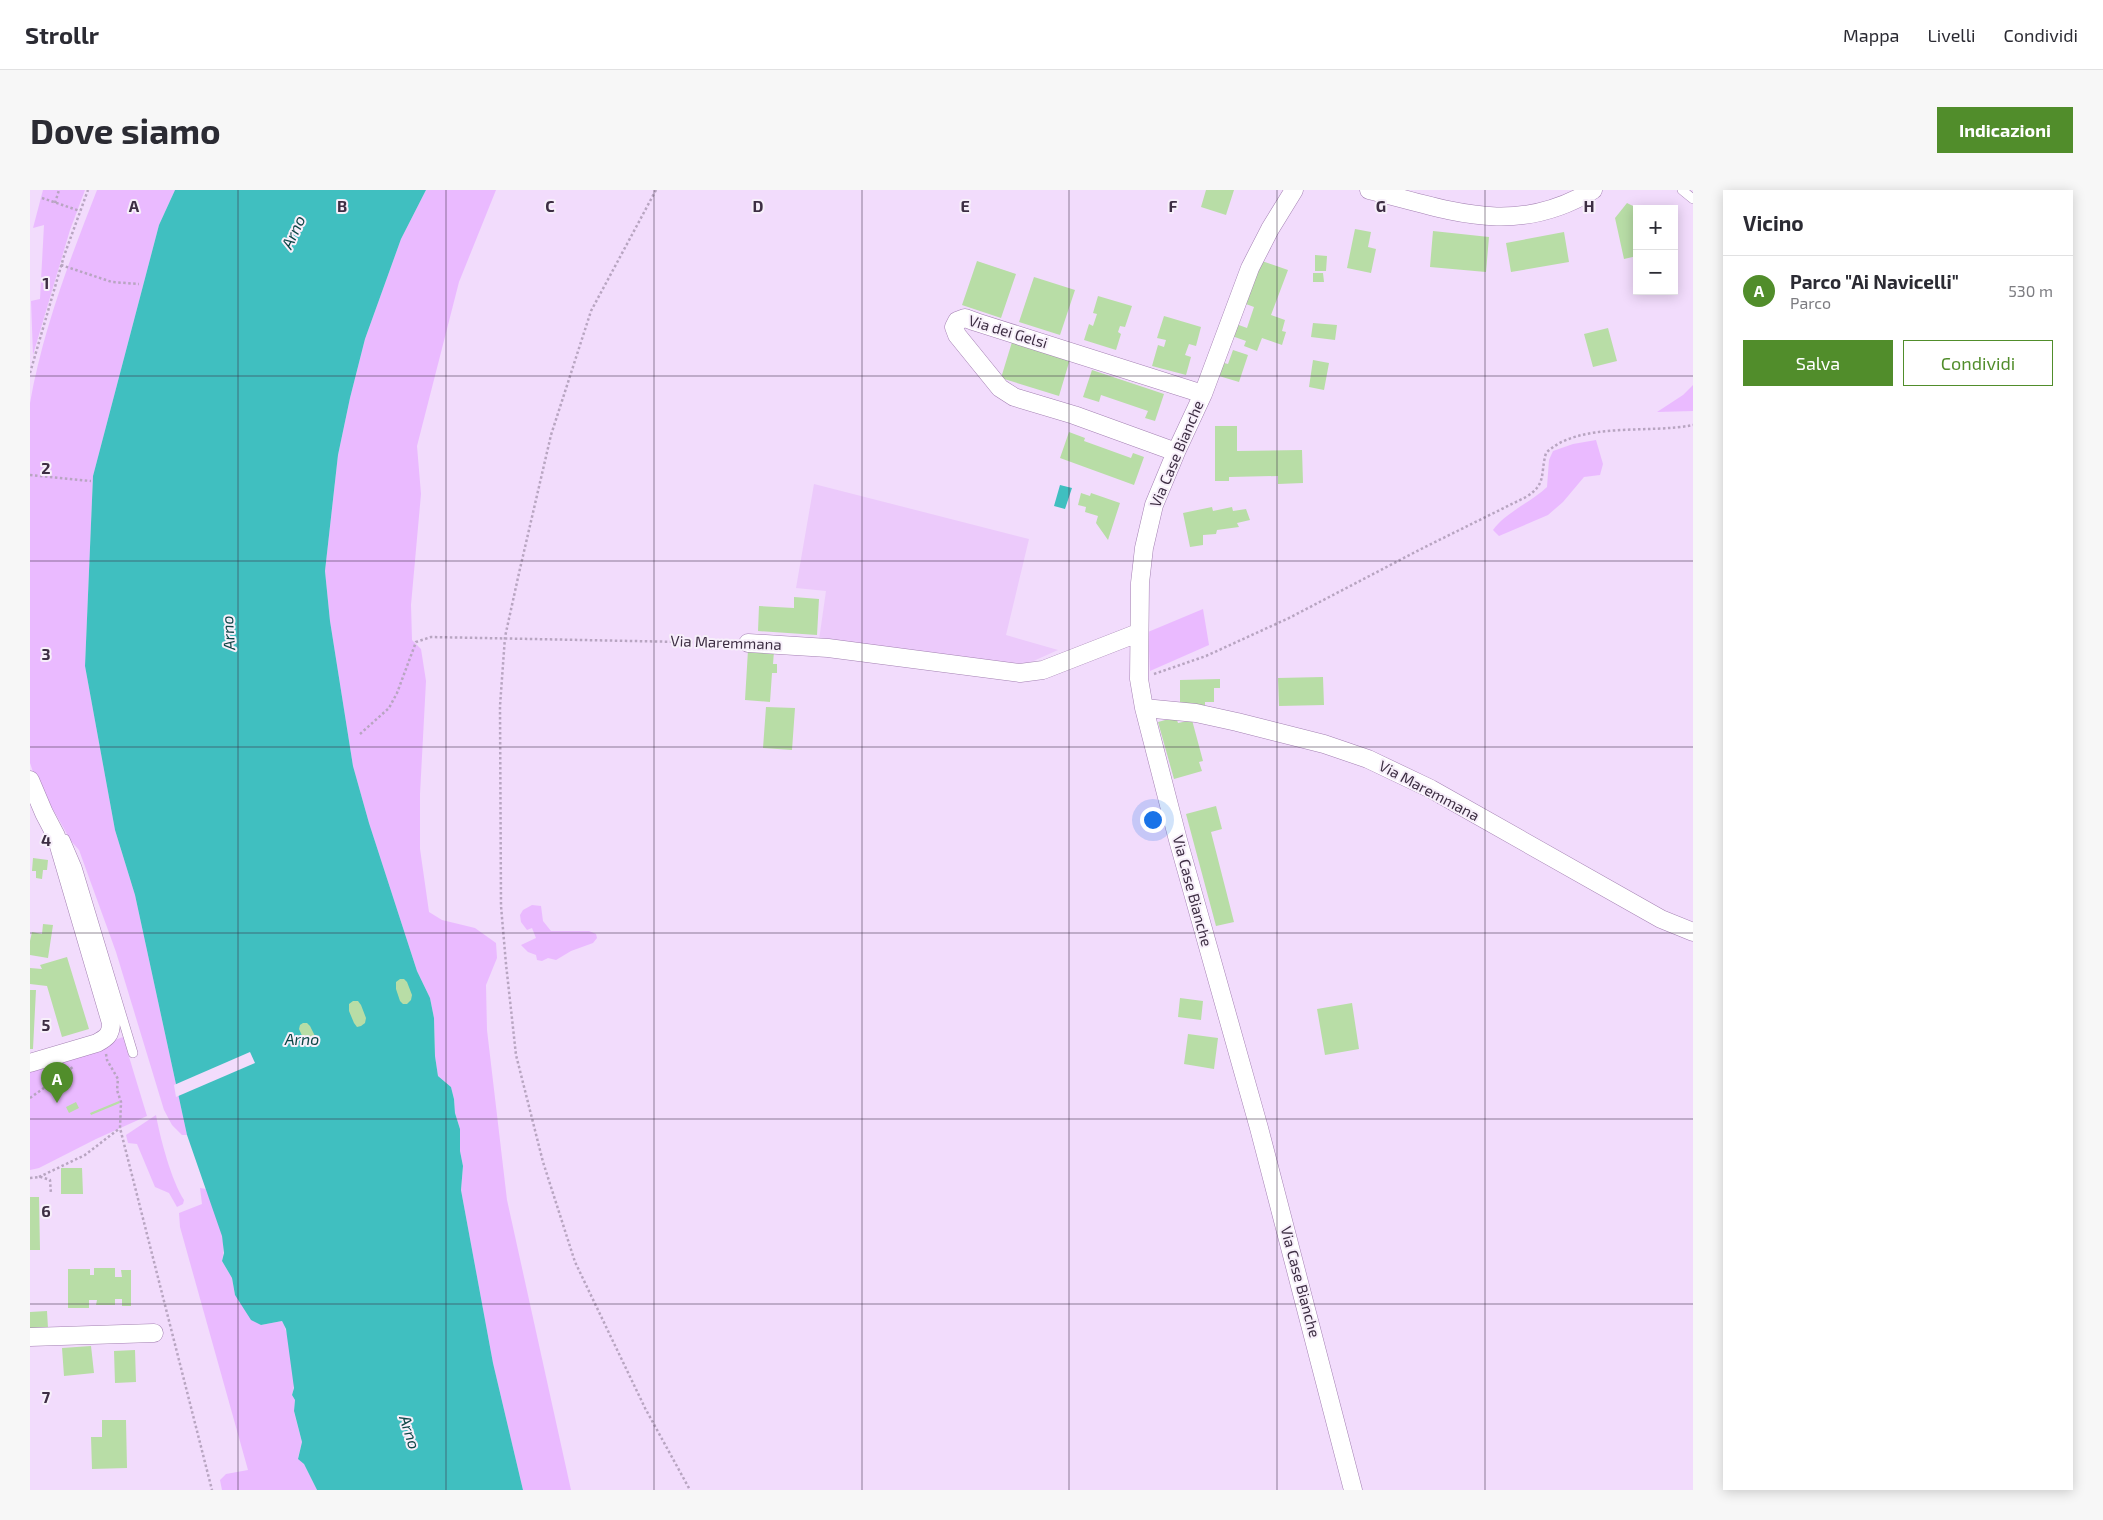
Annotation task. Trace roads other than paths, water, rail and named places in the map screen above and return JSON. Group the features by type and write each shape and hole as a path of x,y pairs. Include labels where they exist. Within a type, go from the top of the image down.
{"street":[{"name":"Via Case Bianche","path":"1294,190 1270,229 1250,268 1203,394 1154,505 1148,527 1140,583 1139,679 1144,708 1178,840 1297,1270 1353,1490"},
{"path":"1369,190 1463,214 1493,218 1524,216 1546,211 1576,200 1593,190"},
{"name":"Via dei Gelsi","path":"1176,452 1074,415 1014,397 1000,388 957,335 954,327 957,321 965,318 1203,394"},
{"name":"Via Maremmana","path":"748,643 828,648 1020,673 1043,670 1138,633"},
{"name":"Via Maremmana","path":"1144,708 1196,714 1237,722 1324,744 1368,759 1431,789 1661,920 1693,932"},
{"path":"30,780 56,836 63,857 107,1008 111,1031 107,1037 97,1043 30,1063"},
{"path":"30,798 44,813"},
{"path":"30,1337 154,1334"}],"lane":[{"path":"1682,190 1693,199"},
{"path":"44,813 64,838 77,867 133,1052"}],"water":[{"name":"Arno","path":"175,190 426,190 401,239 365,339 338,455 325,571 330,621 353,766 369,823 417,971 430,998 434,1018 435,1056 438,1076 451,1087 454,1099 455,1113 460,1129 460,1151 463,1166 461,1190 493,1363 523,1490 317,1490 304,1464 298,1459 302,1442 294,1411 295,1400 292,1395 294,1388 286,1329 282,1321 261,1325 251,1320 235,1295 232,1278 222,1261 224,1253 222,1236 187,1135 135,895 115,830 85,666 93,476 159,225"},
{"path":"1060,485 1072,488 1065,509 1054,506"}],"place":[{"name":"Parco \"Ai Navicelli\"","path":"57,1103"}]}
